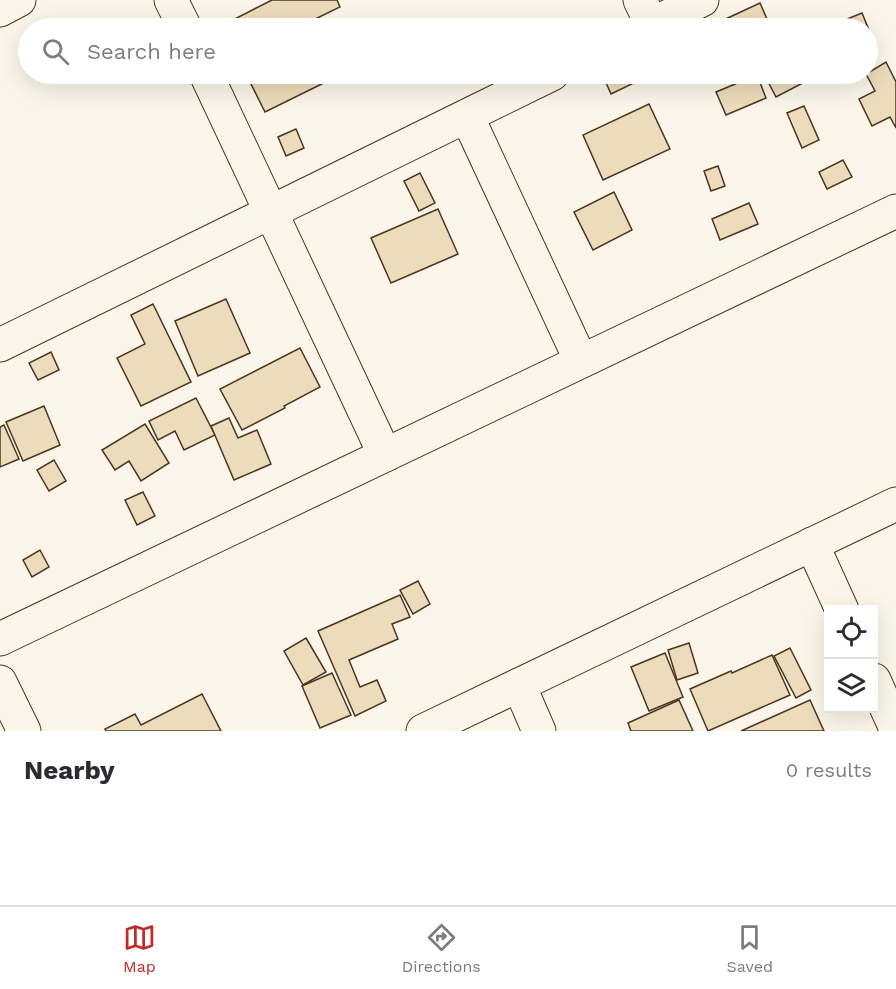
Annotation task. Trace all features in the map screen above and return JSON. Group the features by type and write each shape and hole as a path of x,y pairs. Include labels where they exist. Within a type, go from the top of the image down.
{"street":[{"path":"0,10 19,0"},
{"path":"171,0 180,18"},
{"path":"645,18 702,0"},
{"path":"211,84 385,455"},
{"path":"0,345 532,84"},
{"path":"467,116 581,361"},
{"path":"0,639 896,211"},
{"path":"423,731 896,504"},
{"path":"812,544 840,605"},
{"path":"519,685 539,731"},
{"path":"878,691 896,729"}],"building":[{"path":"272,0 337,0 340,7 317,18 237,18"},
{"path":"760,3 767,18 728,18"},
{"path":"862,13 864,18 850,18"},
{"path":"886,62 896,82 896,128 890,117 872,126 859,99 875,91 871,84 878,84 878,67"},
{"path":"251,84 322,84 265,112"},
{"path":"607,84 632,84 611,94"},
{"path":"735,84 761,84 766,98 726,115 716,92"},
{"path":"769,84 801,84 776,97"},
{"path":"649,104 670,149 603,180 583,135"},
{"path":"804,106 819,140 802,148 787,113"},
{"path":"296,129 304,148 286,156 278,137"},
{"path":"843,160 852,177 827,189 819,172"},
{"path":"718,166 725,186 711,191 704,171"},
{"path":"420,173 435,203 419,211 404,181"},
{"path":"614,192 632,230 593,250 574,212"},
{"path":"749,203 758,224 720,240 712,219"},
{"path":"438,209 458,254 391,283 371,238"},
{"path":"226,299 250,353 198,376 175,321"},
{"path":"153,304 191,382 141,406 117,358 145,344 131,315"},
{"path":"300,348 320,387 242,430 220,389"},
{"path":"51,352 59,370 38,380 29,363"},
{"path":"196,398 215,435 184,450 175,431 158,440 149,421"},
{"path":"44,406 60,445 23,461 6,422"},
{"path":"229,418 238,438 257,430 271,464 234,480 211,426"},
{"path":"145,424 169,463 141,481 129,461 115,470 102,450"},
{"path":"4,425 19,459 0,467 0,427"},
{"path":"54,460 66,481 49,491 37,470"},
{"path":"143,492 155,516 137,525 125,500"},
{"path":"40,550 49,567 32,577 23,560"},
{"path":"418,581 430,604 413,614 400,590"},
{"path":"400,595 410,617 392,624 398,639 349,660 360,687 377,680 386,701 355,716 318,631"},
{"path":"306,638 326,672 303,685 284,651"},
{"path":"689,643 698,673 677,680 668,650"},
{"path":"790,648 811,690 796,698 774,656"},
{"path":"665,653 683,697 649,711 631,667"},
{"path":"772,655 790,695 708,731 690,689"},
{"path":"332,673 351,715 320,728 302,686"},
{"path":"202,694 221,731 106,731 105,729 135,714 141,725"},
{"path":"679,700 693,731 631,731 628,723"},
{"path":"810,700 824,731 741,731"}]}
